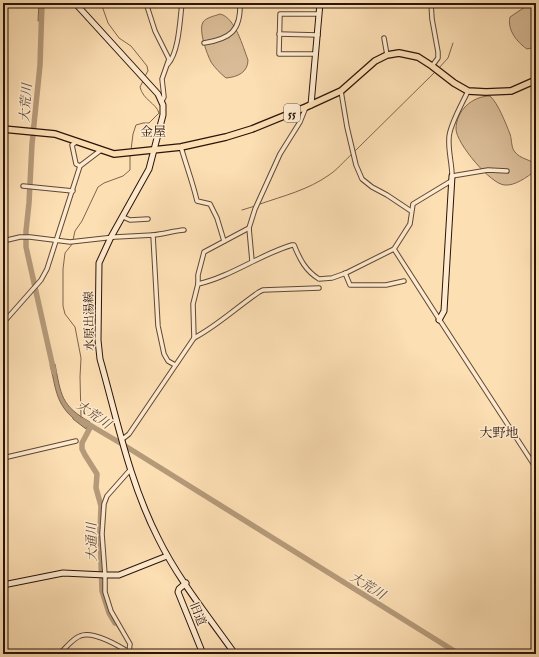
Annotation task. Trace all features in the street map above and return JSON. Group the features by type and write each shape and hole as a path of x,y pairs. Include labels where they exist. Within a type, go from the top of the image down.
{"main road":[{"path":"75,3 144,78 162,101"},
{"path":"309,106 316,54 320,3"},
{"name":"55","path":"3,129 55,134 114,154 181,147 226,137 252,129 309,106 341,91 375,61 387,55 405,53 418,57 436,68 454,83 468,91 499,93 511,91 536,80"},
{"name":"水原出湯線","path":"162,101 163,115 149,169 111,237 99,263 100,359 130,470 157,536 167,556 235,654"},
{"path":"439,320 444,311 451,178"},
{"path":"3,585 63,573 119,575 167,556"},
{"name":"旧道","path":"186,583 179,589 178,592 203,654"}],"street":[{"path":"146,3 155,31 169,58 162,79 164,97 162,101"},
{"path":"167,65 172,60 175,49 181,24 182,3"},
{"path":"204,43 222,38 233,32 239,22 240,3"},
{"path":"431,3 432,20 438,52 436,68"},
{"path":"316,54 279,54 280,14 319,14"},
{"path":"279,34 318,35"},
{"path":"384,38 387,55"},
{"path":"341,91 347,127 359,174 367,184 411,211"},
{"path":"451,178 452,165 449,138 450,130 468,91"},
{"path":"252,261 248,228 256,204 280,154 309,106"},
{"path":"76,142 72,145 76,164 80,166"},
{"path":"181,147 188,172 193,182 197,201 210,204 217,218 224,241"},
{"path":"3,323 41,280 47,270 80,166 101,150"},
{"path":"198,284 208,282 252,261 292,245 294,245 302,263 307,270 319,279 327,279 345,273 394,249 410,224 413,204 451,178 488,170 507,171"},
{"path":"23,186 73,191"},
{"path":"123,217 130,220 148,219"},
{"path":"194,338 192,304 198,284 198,275 204,252 248,228"},
{"path":"3,241 20,237 73,241 165,234 184,230"},
{"path":"153,235 158,326 166,359 175,365"},
{"path":"394,249 536,468"},
{"path":"345,273 350,285 386,285 404,281"},
{"path":"122,439 127,437 194,338 208,330 233,310 263,290 319,288"},
{"path":"3,458 76,441"},
{"path":"59,654 75,639 85,634 92,634 103,638 128,653 130,644 113,616 107,602 103,575 102,534 104,504 109,492 130,470"}],"shaded area":[{"path":"39,3 44,3 43,21 38,21"},
{"path":"531,3 536,3 536,47 527,49 520,43 511,31 509,22 510,17"},
{"path":"220,14 225,16 234,26 248,60 248,64 242,73 226,78 211,62 202,36 203,22"},
{"path":"490,96 496,103 504,119 514,150 517,154 536,165 535,171 521,181 509,185 499,183 483,171 462,144 456,129 459,116 466,106 477,99"},
{"path":"55,364 64,399 73,411 90,422 86,429 73,419 59,400 50,365"}],"waterway":[{"name":"大荒川","path":"42,3 40,65 32,144 26,247 54,372"},
{"path":"101,3 108,23 119,38 131,46 147,66 148,71 145,76"},
{"path":"438,69 448,58 453,43"},
{"path":"354,152 436,71"},
{"path":"131,150 136,125 149,123 159,113 144,95 140,87 143,81"},
{"path":"260,204 313,185 335,171 352,154"},
{"path":"73,240 75,231 82,221 98,187 104,183 123,176 130,170 130,155"},
{"path":"242,210 255,206"},
{"path":"73,243 65,253 63,269 63,306 65,314 75,327 81,358 81,417"},
{"name":"大荒川","path":"83,421 459,654"},
{"name":"大通川","path":"91,426 82,443 82,449 97,474 96,488 101,506 100,532 102,591 109,613 115,623"},
{"name":"大通川","path":"115,623 120,631"},
{"name":"大通川","path":"131,649 138,654"}],"district":[{"name":"金屋","path":"153,131"},
{"name":"大野地","path":"499,432"}]}
